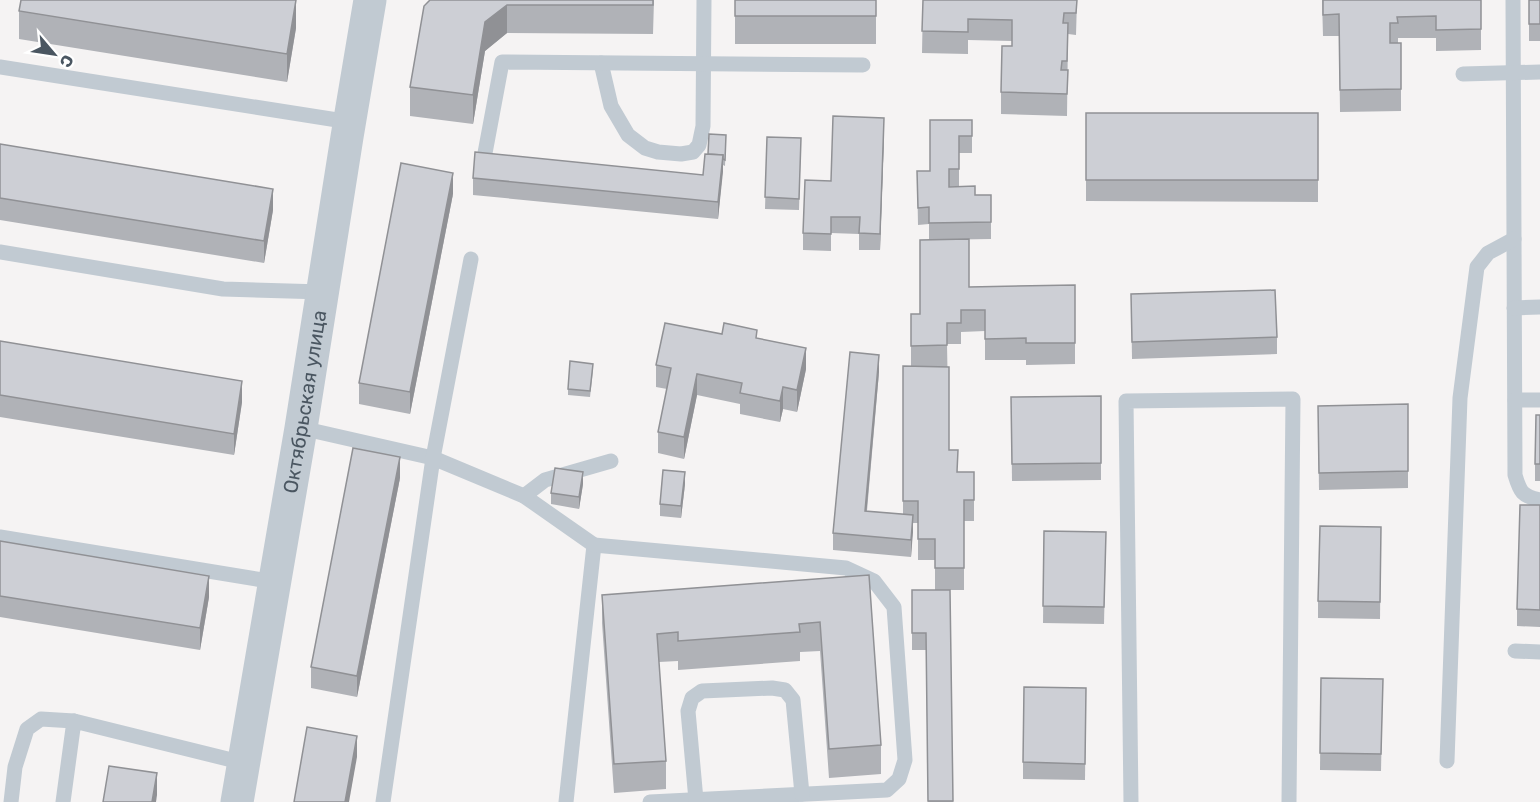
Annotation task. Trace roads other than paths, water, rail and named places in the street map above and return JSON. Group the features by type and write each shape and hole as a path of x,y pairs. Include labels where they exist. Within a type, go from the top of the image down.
{"street":[{"name":"Октябрьская улица","path":"237,802 302,428 370,0"}],"lane":[{"path":"601,63 611,106 628,135 645,148 658,152 681,154 693,152 699,145 703,126 704,0"},
{"path":"1513,0 1515,475 1520,489 1527,497 1540,500"},
{"path":"485,153 502,62 863,65"},
{"path":"0,67 350,122"},
{"path":"1463,74 1540,72"},
{"path":"1447,761 1460,398 1475,278 1477,267 1488,253 1514,239"},
{"path":"0,252 223,289 323,292"},
{"path":"383,802 433,458 471,259"},
{"path":"1514,308 1540,307"},
{"path":"1131,802 1126,401 1293,399 1289,802"},
{"path":"1515,400 1540,400"},
{"path":"302,428 433,458 524,496 594,545 846,568 874,581 894,607 905,760 900,779 887,790 802,794 781,798 650,802"},
{"path":"524,496 545,480 611,461"},
{"path":"0,537 275,582"},
{"path":"566,802 594,545"},
{"path":"1515,651 1540,652"},
{"path":"696,800 688,711 692,698 702,692 714,691 772,688 785,690 793,700 802,794"},
{"path":"11,802 15,767 27,729 41,719 74,721 244,763"},
{"path":"63,802 74,721"}]}
